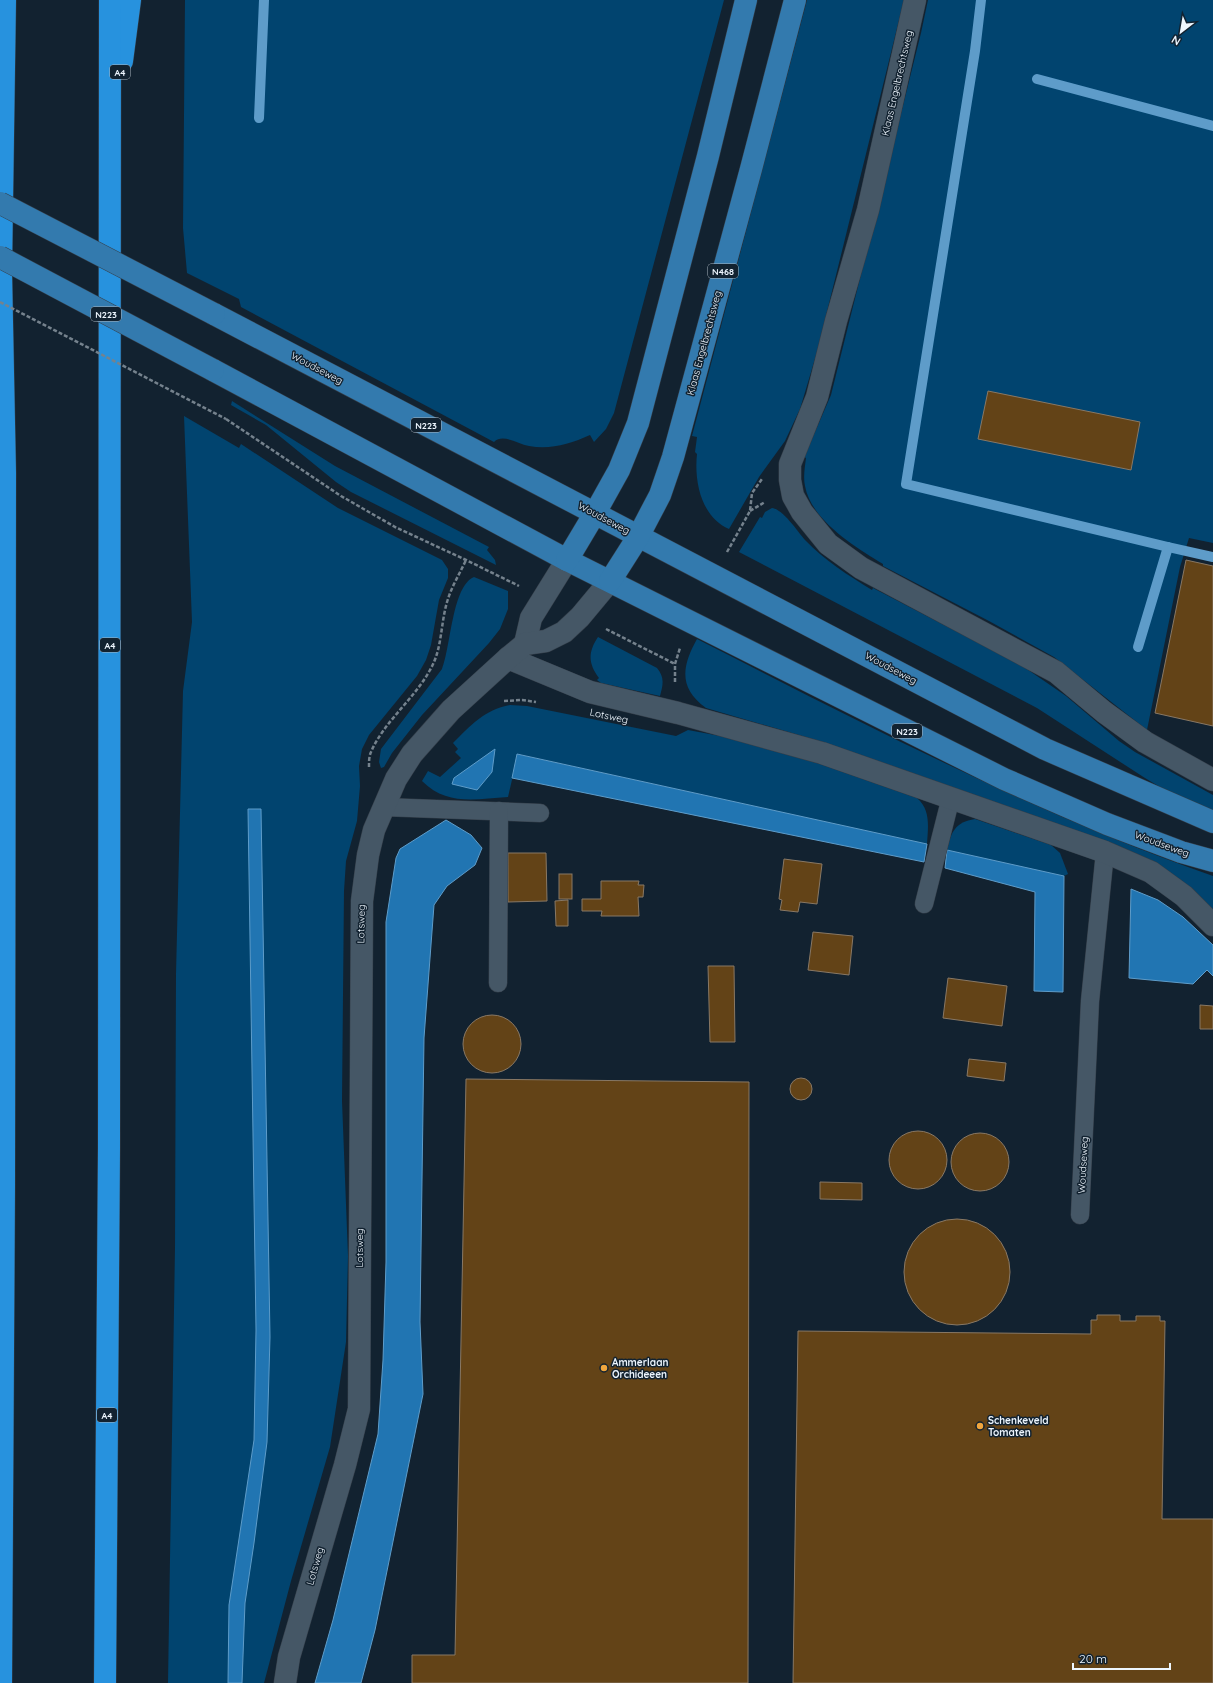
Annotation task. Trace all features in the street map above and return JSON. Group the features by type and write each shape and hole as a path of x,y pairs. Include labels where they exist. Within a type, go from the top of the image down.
{"highway":[{"path":"1,1683 4,1184 5,529 0,260 5,0"},
{"name":"A4","path":"105,1683 109,1147 110,0"},
{"name":"A4","path":"110,143 130,0"}],"main road":[{"path":"567,560 619,470 638,423 710,149 746,0"},
{"name":"Klaas Engelbrechtsweg","path":"610,582 638,537 660,495 673,457 749,177 795,0"},
{"name":"Woudseweg","path":"0,203 595,513 638,537 715,575 1045,749 1213,822"},
{"name":"Woudseweg","path":"0,260 213,370 567,560 1004,779 1107,824 1181,852 1213,861"}],"street":[{"name":"Klaas Engelbrechtsweg","path":"915,0 868,210 836,321 817,397 790,464 790,480 793,496 802,512 828,544 861,568 1056,672 1104,712 1145,742 1213,780"},
{"path":"567,560 542,598 531,618 525,644 546,641 564,632 580,617 610,582"},
{"name":"Lotsweg","path":"285,1683 289,1657 345,1465 359,1409 362,901 368,855 374,830 383,807 396,779 412,754 451,710 525,644"},
{"path":"508,658 590,692 678,713 822,753 1105,852 1150,872 1184,896 1213,926"}],"lane":[{"path":"924,904 951,797"},
{"path":"383,807 540,813"},
{"path":"498,983 499,811"},
{"name":"Woudseweg","path":"1080,1215 1090,1001 1105,852"}],"path":[{"path":"0,302 226,419 342,496 395,527 542,598"},
{"path":"383,807 372,790 369,768 370,753 378,738 418,688 433,664 441,644 448,599 466,560"},
{"path":"580,617 675,664"},
{"path":"499,703 507,700 540,702"}],"shaded area":[{"path":"185,0 724,0 614,413 606,429 594,442 590,435 575,441 552,447 529,446 506,439 494,442 241,307 239,299 187,273 183,228"},
{"path":"807,0 904,0 817,352 800,409 785,441 759,477 729,529 719,523 712,516 701,497 698,486 696,464 697,454 695,452 697,437 692,436"},
{"path":"928,0 1213,0 1213,543 1189,538 1180,567 1147,730 1054,657 989,621 883,566 883,564 848,541 825,521 816,510 809,498 804,483 806,458 804,457 831,395"},
{"path":"232,401 335,466 489,547 487,550 495,560 496,565 351,492 336,482 266,425 231,405"},
{"path":"184,416 239,448 241,444 338,508 442,560 448,569 448,578 439,600 431,645 426,660 417,676 369,735 362,749 359,766 360,786 357,821 346,861 344,891 342,1101 348,1256 346,1342 330,1447 291,1581 264,1683 168,1683 175,1247 176,974 183,691 192,622"},
{"path":"772,508 781,512 805,540 821,555 854,579 872,590 873,588 1021,665 1066,696 1119,741 1135,752 1213,795 1213,815 1178,798 1145,778 1037,708 739,552 760,517 762,518 765,512"},
{"path":"474,577 508,591 508,609 500,629 489,643 422,715 392,753 384,767 381,768 379,762 381,749 442,669 453,618 461,592 467,583"},
{"path":"598,637 657,668 663,682 660,696 601,683 597,680 599,678 595,673 591,662 591,653"},
{"path":"697,639 887,735 1016,796 1146,851 1213,876 1213,915 1189,891 819,741 706,708 691,693 685,676 688,658"},
{"path":"510,705 527,706 676,736 688,730 731,738 817,763 917,798 927,813 927,844 518,754 508,797 473,799 451,798 432,789 422,781 428,771 440,777 461,758 455,752 458,749 453,743 472,724 485,714"},
{"path":"495,749 492,772 477,790 452,784 454,778"},
{"path":"517,754 927,844 924,862 512,778"},
{"path":"248,809 261,809 270,1337 267,1442 245,1603 242,1683 228,1683 229,1605 254,1440 256,1330"},
{"path":"975,819 1051,845 1060,853 1068,874 1064,876 947,850 952,833 958,825 968,820"},
{"path":"446,820 471,835 482,848 475,865 447,886 434,905 424,1038 420,1322 423,1394 375,1630 361,1683 315,1683 333,1620 378,1434 383,1360 386,1262 386,922 396,858 400,849"},
{"path":"947,850 1064,876 1063,992 1034,991 1035,892 945,868"},
{"path":"1131,889 1158,900 1183,917 1213,945 1213,976 1207,970 1193,984 1129,978"}],"building":[{"path":"988,391 1140,422 1131,470 978,439"},
{"path":"1186,560 1213,566 1213,726 1155,713"},
{"path":"508,853 546,853 547,901 508,902"},
{"path":"784,859 822,864 817,904 800,902 798,912 780,910 782,900 779,899"},
{"path":"559,874 572,874 572,899 559,899"},
{"path":"601,881 639,881 638,885 644,885 643,897 638,897 639,916 601,916 602,911 582,911 582,899 601,899"},
{"path":"568,900 568,926 556,926 555,901"},
{"path":"813,932 853,936 849,975 808,970"},
{"path":"708,966 734,966 735,1042 710,1042"},
{"path":"948,978 1007,986 1002,1026 943,1018"},
{"path":"1200,1005 1213,1006 1213,1029 1200,1029"},
{"path":"486,1015 498,1015 513,1023 521,1038 521,1050 513,1065 498,1073 486,1073 471,1065 463,1050 463,1038 471,1023"},
{"path":"969,1059 1006,1063 1004,1081 967,1076"},
{"path":"801,1078 805,1079 811,1085 811,1093 805,1099 801,1100 797,1099 791,1093 790,1089 791,1085 797,1079"},
{"name":"Ammerlaan Orchideeen","path":"466,1079 749,1082 748,1683 412,1683 412,1655 455,1655"},
{"path":"918,1131 929,1133 942,1144 945,1149 947,1160 945,1171 934,1184 929,1187 918,1189 907,1187 894,1176 891,1171 889,1160 891,1149 902,1136 907,1133"},
{"path":"980,1133 991,1135 1004,1146 1007,1151 1009,1162 1007,1173 996,1186 991,1189 980,1191 969,1189 956,1178 953,1173 951,1162 953,1151 964,1138 969,1135"},
{"path":"820,1182 862,1183 862,1200 820,1199"},
{"path":"957,1219 977,1223 995,1234 1006,1252 1010,1272 1006,1292 995,1310 977,1321 957,1325 937,1321 919,1310 908,1292 904,1272 908,1252 919,1234 937,1223"},
{"name":"Schenkeveld Tomaten","path":"1097,1315 1120,1315 1120,1321 1136,1321 1136,1316 1160,1316 1160,1321 1165,1321 1162,1519 1213,1519 1213,1683 793,1683 798,1331 1091,1334 1091,1320 1097,1320"}],"waterway":[{"path":"259,118 264,0"},
{"path":"981,0 975,51 906,484 1213,557"},
{"path":"1037,79 1213,126"},
{"path":"1138,647 1168,547"}],"place":[{"name":"Ammerlaan Orchideeen","path":"604,1368"},
{"name":"Schenkeveld Tomaten","path":"980,1426"}]}
